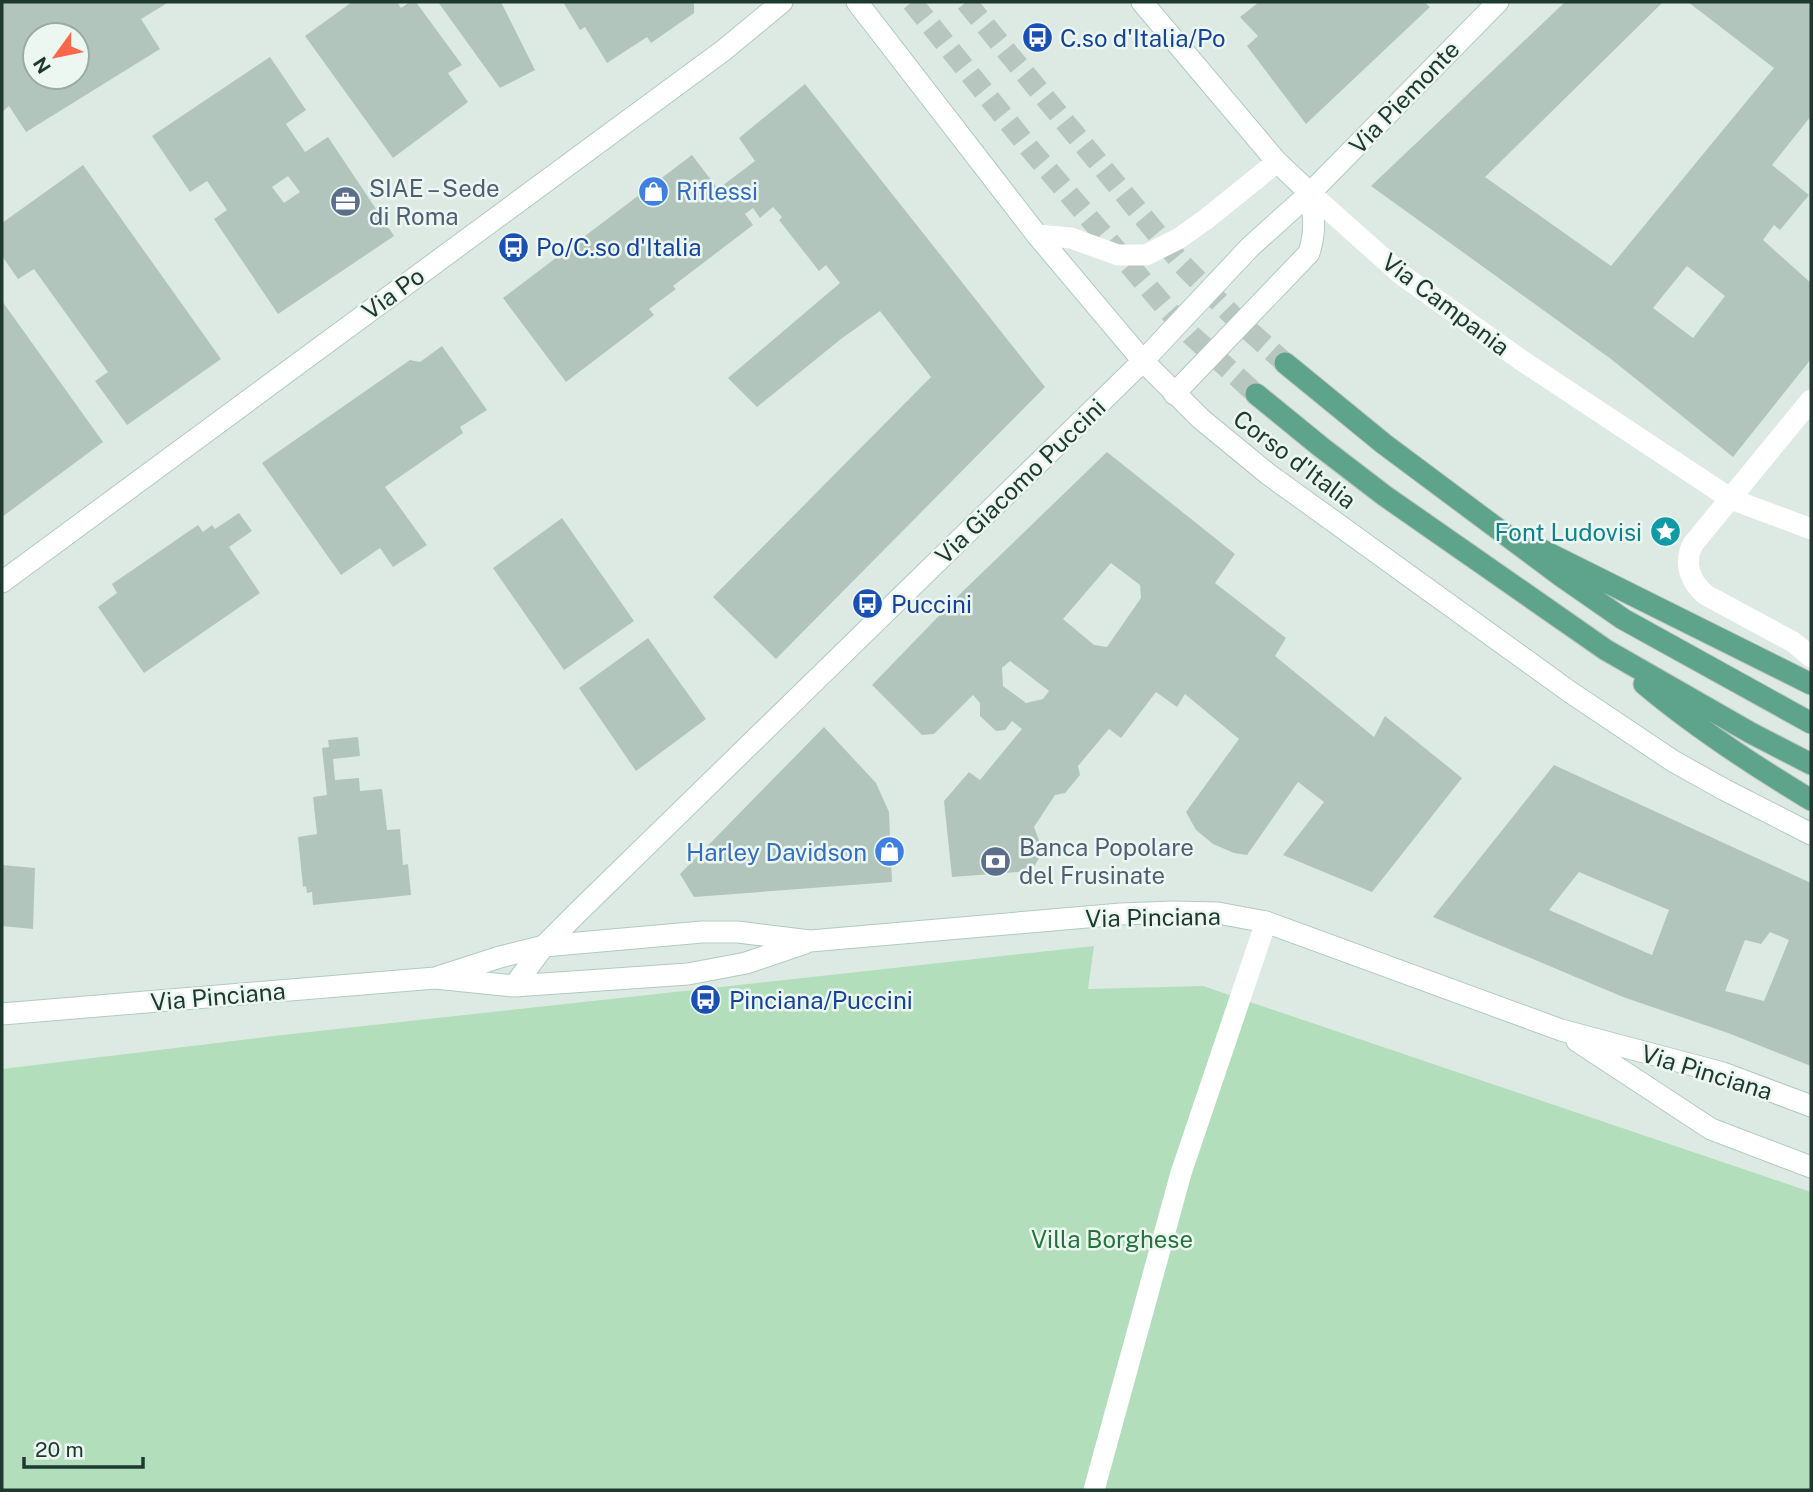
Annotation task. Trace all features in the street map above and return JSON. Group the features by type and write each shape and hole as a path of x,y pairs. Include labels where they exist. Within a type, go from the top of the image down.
{"main road":[{"path":"1285,363 1384,444 1623,619 1811,723"},
{"name":"Corso d'Italia","path":"1256,394 1385,496 1606,650 1811,764"},
{"path":"1500,529 1811,684"},
{"path":"1606,650 1671,706 1811,800"}],"street":[{"name":"Via Po","path":"2,582 712,59 782,2"},
{"name":"Corso d'Italia","path":"857,2 1037,235 1143,361 1201,419 1268,474 1570,692 1673,761 1811,834"},
{"name":"Via Campania","path":"1142,2 1277,162 1402,275 1521,360 1731,499 1811,529"},
{"name":"Via Piemonte","path":"1310,193 1498,2"},
{"path":"1037,235 1071,238 1118,255 1146,255 1178,239 1205,220 1277,162"},
{"path":"1174,394 1309,253 1315,222 1310,193"},
{"name":"Via Giacomo Puccini","path":"514,986 544,946 1143,361 1250,247 1310,193"},
{"path":"1811,400 1693,544 1688,556 1691,577 1706,595 1793,642 1811,657"},
{"name":"Via Pinciana","path":"435,978 490,959 544,946 702,932 738,932 810,941 1121,914 1218,913 1266,922 1561,1030 1723,1073 1811,1106"},
{"path":"1094,1490 1181,1173 1231,1032 1266,922"},
{"name":"Via Pinciana","path":"2,1014 435,978 514,986 688,974 746,963 810,941"},
{"name":"Via Pinciana","path":"1561,1030 1711,1129 1811,1167"}],"green space":[{"name":"Villa Borghese","path":"1094,946 1088,989 1203,986 1811,1192 1811,1490 2,1490 2,1069 282,1035"}],"building":[{"path":"2,2 169,2 141,19 160,49 26,132 9,106 2,112"},
{"path":"352,2 397,2 401,8 410,2 416,2 462,65 448,73 468,102 393,158 305,36"},
{"path":"438,2 501,2 535,70 500,88"},
{"path":"563,2 694,2 694,13 651,43 647,37 607,63 585,27 580,30"},
{"path":"1259,2 1424,2 1430,7 1306,124 1247,46 1258,36 1240,17"},
{"path":"1565,2 1663,2 1485,177 1611,266 1774,68 1688,2 1811,3 1811,116 1772,165 1809,195 1780,230 1774,225 1763,240 1811,283 1811,359 1733,457 1611,359 1371,186","holes":["1687,266 1725,296 1693,338 1653,308"]},
{"path":"270,57 306,110 286,124 305,152 328,137 394,236 278,314 214,219 227,210 207,181 190,192 152,136","holes":["288,176 300,192 284,203 272,187"]},
{"path":"805,84 1045,387 776,659 713,597 931,377 880,311 757,407 728,378 840,283 826,265 819,271 779,220 782,217 773,207 760,218 753,208 745,214 753,225 673,286 676,289 649,309 654,315 566,382 503,298 692,155 718,189 755,161 739,138"},
{"path":"83,165 221,359 127,425 95,381 108,372 34,269 18,279 2,256 2,223"},
{"path":"2,301 103,442 2,517"},
{"path":"442,346 487,410 460,427 463,433 385,487 427,545 393,567 380,548 341,575 262,463 410,360 420,362"},
{"path":"1107,452 1235,554 1215,583 1286,638 1275,656 1374,737 1385,716 1462,778 1372,892 1283,855 1324,802 1298,782 1247,855 1213,844 1196,830 1186,812 1239,739 1185,694 1177,707 1156,692 1121,738 1109,729 1078,766 1080,775 1065,793 1055,795 1034,827 1041,846 1040,857 1031,871 952,877 944,801 969,772 980,780 1022,729 1012,721 1005,730 996,731 980,716 980,703 973,695 934,734 922,735 872,685 959,595","holes":["1111,563 1140,585 1141,598 1107,647 1094,645 1063,619","1010,661 1049,691 1043,699 1026,703 1003,686 1002,668"]},
{"path":"239,513 252,531 229,547 260,593 144,673 98,607 117,593 112,584 198,525 203,532 212,525 215,529"},
{"path":"562,518 634,621 564,670 493,568"},
{"path":"648,638 706,719 636,771 579,688"},
{"path":"824,727 876,783 889,812 892,882 694,897 680,874"},
{"path":"358,737 360,756 333,759 335,780 359,778 360,791 382,789 387,830 400,829 403,865 408,864 411,895 313,905 312,892 307,893 306,886 303,887 298,837 317,834 313,797 327,795 322,748 329,747 328,740"},
{"path":"1554,765 1811,883 1811,1066 1728,1033 1623,997 1433,917","holes":["1579,872 1669,910 1652,955 1549,910","1770,932 1789,940 1764,1001 1725,991 1745,940 1761,944"]},
{"path":"2,865 35,868 33,929 2,926"}],"tunnel":[{"path":"912,2 1030,149 1166,308 1191,335 1256,394"},
{"path":"966,2 1182,264 1233,316 1285,363"}],"place":[{"name":"C.so d'Italia/Po","path":"1037,38"},
{"name":"Riflessi","path":"653,191"},
{"name":"SIAE – Sede di Roma","path":"346,202"},
{"name":"Po/C.so d'Italia","path":"513,247"},
{"name":"Font Ludovisi","path":"1665,532"},
{"name":"Puccini","path":"868,604"},
{"name":"Harley Davidson","path":"890,852"},
{"name":"Banca Popolare del Frusinate","path":"996,861"},
{"name":"Pinciana/Puccini","path":"706,1000"}]}
